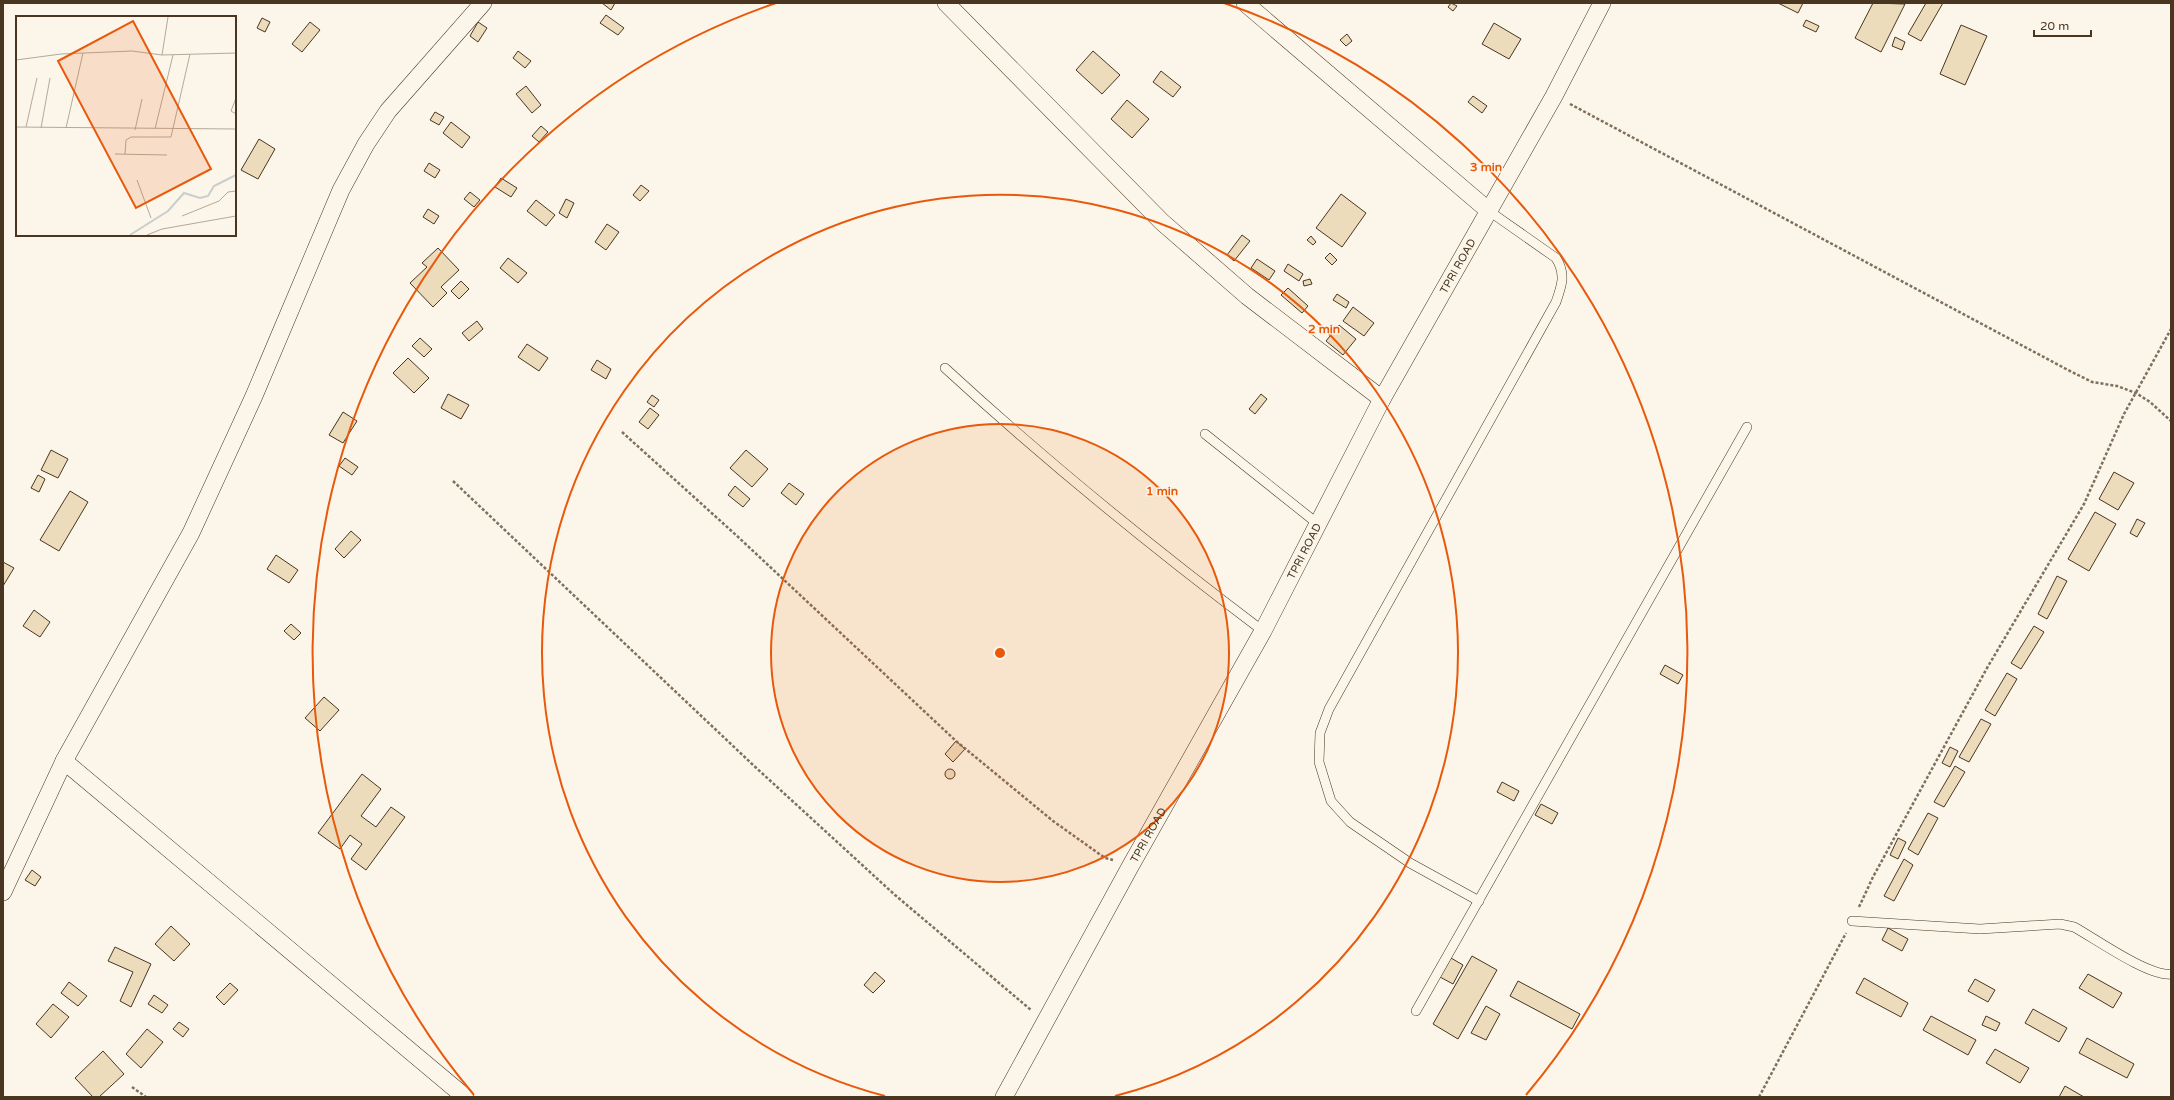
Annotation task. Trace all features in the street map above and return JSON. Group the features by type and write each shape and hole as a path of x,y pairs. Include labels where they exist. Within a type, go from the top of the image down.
{"street":[{"path":"3,892 64,761 191,533 254,396 341,190 366,144 388,111 483,3"},
{"path":"946,3 1162,222 1247,296 1382,399"},
{"path":"1245,3 1489,211"},
{"name":"TPRI ROAD","path":"1004,1097 1131,865 1263,631 1382,399 1554,96 1602,3"},
{"path":"64,761 465,1097"}],"lane":[{"path":"1478,901 1410,863 1350,822 1330,801 1319,762 1320,733 1329,709 1556,302 1564,278 1562,268 1556,258 1489,211"},
{"path":"945,368 997,416 1076,482 1204,586 1263,631"},
{"path":"1416,1011 1747,427"},
{"path":"1205,434 1318,524"},
{"path":"1852,921 1980,929 2060,924 2074,927 2150,970 2166,975 2171,974"}],"path":[{"path":"1554,96 2068,370 2092,382 2117,386 2136,393 2150,402 2171,421"},
{"path":"1759,1097 1852,921 1873,876 1987,668 2084,504 2124,414 2171,329"},
{"path":"622,432 736,535 956,741 1054,821 1105,858 1131,865"},
{"path":"453,481 763,775 895,895 1045,1022"},
{"path":"132,1087 146,1097"}],"building":[{"path":"602,3 615,3 611,10"},
{"path":"1451,3 1457,6 1453,11 1448,7"},
{"path":"1778,3 1803,3 1798,13"},
{"path":"1873,3 1905,4 1881,52 1855,38"},
{"path":"1926,3 1943,3 1921,41 1908,34"},
{"path":"606,15 624,28 618,35 600,23"},
{"path":"262,18 270,22 265,32 257,28"},
{"path":"1806,20 1819,26 1816,32 1803,26"},
{"path":"310,22 320,30 302,52 292,44"},
{"path":"478,22 487,28 478,42 470,36"},
{"path":"1494,23 1521,39 1509,59 1482,44"},
{"path":"1961,25 1987,36 1965,85 1940,74"},
{"path":"1347,34 1352,41 1346,46 1340,40"},
{"path":"1895,37 1905,42 1902,50 1892,46"},
{"path":"518,51 531,61 525,68 513,58"},
{"path":"1093,51 1120,75 1102,94 1076,70"},
{"path":"1161,71 1181,87 1173,97 1153,82"},
{"path":"526,86 541,105 532,113 516,94"},
{"path":"1473,96 1487,106 1482,113 1468,102"},
{"path":"1127,100 1149,119 1132,138 1111,119"},
{"path":"435,112 444,117 439,125 430,120"},
{"path":"451,122 470,137 462,148 443,133"},
{"path":"541,126 548,132 539,142 532,136"},
{"path":"259,139 275,149 258,179 241,170"},
{"path":"429,163 440,170 435,178 424,171"},
{"path":"501,178 517,188 511,197 495,187"},
{"path":"641,185 649,191 640,201 633,195"},
{"path":"470,192 480,200 474,207 464,199"},
{"path":"1341,194 1366,213 1342,247 1316,228"},
{"path":"566,199 574,203 567,218 559,213"},
{"path":"536,200 555,215 546,226 527,211"},
{"path":"428,209 439,216 434,224 423,217"},
{"path":"607,224 619,232 606,250 595,242"},
{"path":"1242,235 1250,241 1234,261 1227,255"},
{"path":"1311,236 1316,242 1313,245 1307,240"},
{"path":"438,248 459,270 441,287 447,293 433,307 410,283 427,267 422,263"},
{"path":"1330,253 1337,260 1332,265 1325,258"},
{"path":"508,258 527,273 518,283 500,268"},
{"path":"1257,259 1275,271 1269,280 1251,268"},
{"path":"1288,264 1303,274 1299,281 1284,271"},
{"path":"1310,279 1312,284 1304,286 1303,281"},
{"path":"461,281 469,289 459,299 451,291"},
{"path":"1288,288 1308,306 1302,313 1281,295"},
{"path":"1337,294 1349,302 1346,308 1333,300"},
{"path":"1353,307 1374,323 1364,336 1343,321"},
{"path":"477,321 483,329 469,341 462,333"},
{"path":"1339,325 1356,339 1343,355 1326,341"},
{"path":"420,338 432,349 424,357 412,346"},
{"path":"527,344 548,358 539,371 518,357"},
{"path":"408,358 429,378 414,393 393,373"},
{"path":"597,360 611,369 606,379 591,370"},
{"path":"448,394 469,405 461,419 441,408"},
{"path":"1261,394 1267,399 1255,414 1249,409"},
{"path":"652,395 659,400 654,407 647,402"},
{"path":"650,408 659,415 648,429 639,422"},
{"path":"343,412 357,421 343,443 329,435"},
{"path":"51,450 68,459 58,478 41,470"},
{"path":"746,450 768,469 752,487 730,468"},
{"path":"345,458 358,467 352,475 339,466"},
{"path":"2114,472 2134,483 2118,510 2099,499"},
{"path":"38,475 45,479 39,492 31,488"},
{"path":"789,483 804,494 796,505 781,493"},
{"path":"735,486 750,499 743,507 728,495"},
{"path":"70,491 88,502 59,551 40,540"},
{"path":"2095,512 2116,524 2089,571 2068,559"},
{"path":"2137,519 2145,523 2137,537 2130,533"},
{"path":"351,531 361,540 344,558 335,549"},
{"path":"276,555 298,570 289,583 267,569"},
{"path":"3,562 14,568 3,586"},
{"path":"2057,576 2067,581 2047,619 2038,614"},
{"path":"34,610 50,622 40,637 23,626"},
{"path":"291,624 301,633 294,640 284,631"},
{"path":"2034,626 2044,632 2021,669 2011,663"},
{"path":"1665,665 1683,675 1678,684 1660,674"},
{"path":"2007,673 2017,679 1995,716 1985,710"},
{"path":"324,697 339,710 320,731 305,718"},
{"path":"1981,719 1991,724 1969,762 1959,757"},
{"path":"956,741 965,749 953,762 945,754"},
{"path":"1950,747 1958,751 1950,767 1942,763"},
{"path":"1955,766 1965,772 1944,807 1934,802"},
{"path":"948,769 952,769 955,774 952,779 948,779 945,776 945,772"},
{"path":"362,774 381,789 361,816 376,827 391,807 405,817 366,870 351,859 362,844 350,835 340,849 318,833"},
{"path":"1502,782 1519,791 1514,801 1497,792"},
{"path":"1541,804 1558,813 1552,824 1535,815"},
{"path":"1928,813 1938,818 1918,855 1908,849"},
{"path":"1898,838 1906,842 1898,859 1890,855"},
{"path":"1904,859 1913,865 1894,901 1884,896"},
{"path":"32,870 41,877 35,886 25,880"},
{"path":"171,926 190,944 174,961 155,944"},
{"path":"1888,928 1908,939 1902,951 1882,940"},
{"path":"115,947 151,964 131,1007 120,1001 133,972 108,961"},
{"path":"1472,956 1497,970 1458,1039 1433,1024"},
{"path":"1451,958 1463,965 1453,984 1440,977"},
{"path":"875,972 885,981 873,993 864,985"},
{"path":"2088,974 2122,993 2113,1008 2079,988"},
{"path":"1864,978 1908,1003 1901,1017 1856,993"},
{"path":"1975,979 1995,990 1988,1002 1968,991"},
{"path":"1518,981 1580,1014 1572,1029 1510,996"},
{"path":"69,982 87,996 78,1006 61,993"},
{"path":"230,983 238,990 224,1005 216,997"},
{"path":"154,995 168,1005 162,1013 148,1004"},
{"path":"53,1004 69,1017 51,1038 36,1024"},
{"path":"1486,1006 1500,1014 1486,1040 1471,1033"},
{"path":"2033,1009 2067,1028 2059,1042 2025,1023"},
{"path":"1931,1016 1976,1040 1968,1055 1923,1030"},
{"path":"1986,1016 2000,1023 1996,1031 1982,1025"},
{"path":"179,1022 189,1029 183,1037 173,1029"},
{"path":"147,1029 163,1042 141,1068 126,1054"},
{"path":"2087,1038 2134,1064 2127,1078 2079,1053"},
{"path":"1995,1049 2029,1068 2020,1083 1986,1063"},
{"path":"103,1051 124,1074 99,1097 93,1097 75,1078"},
{"path":"2065,1086 2084,1097 2059,1097"}]}
